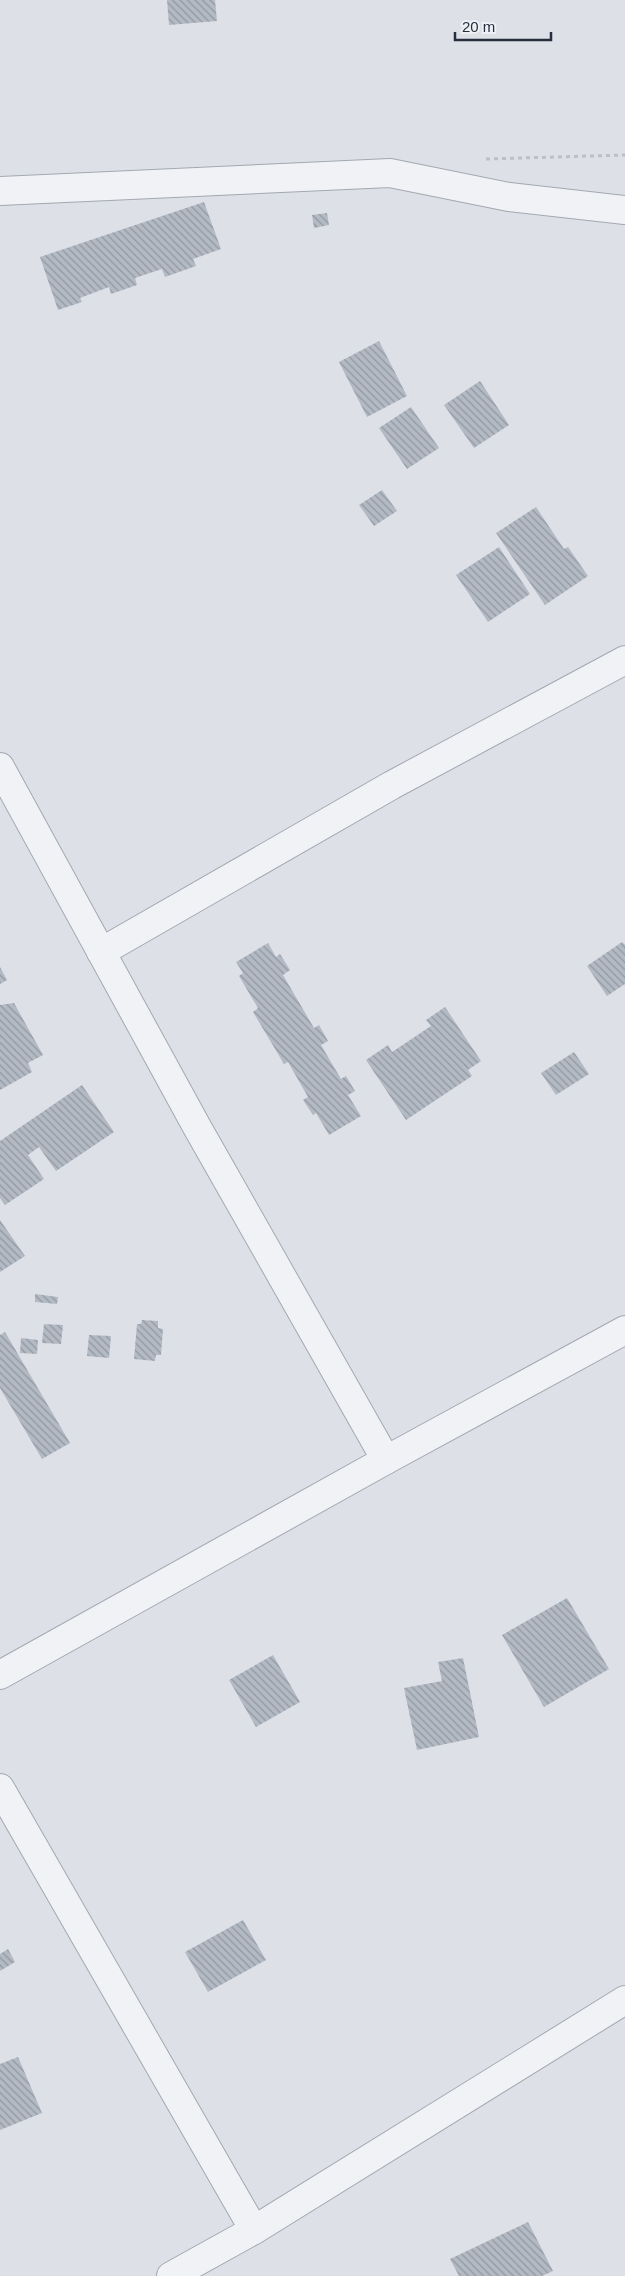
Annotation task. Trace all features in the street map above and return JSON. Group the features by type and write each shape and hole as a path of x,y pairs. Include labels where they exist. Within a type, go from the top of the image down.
{"street":[{"path":"0,191 390,173 509,197 625,210"},
{"path":"101,952 392,785 625,660"},
{"path":"0,767 197,1127 386,1460"},
{"path":"0,1675 386,1460 625,1330"},
{"path":"0,1788 254,2230"},
{"path":"171,2276 254,2230 625,2000"}],"path":[{"path":"485,159 625,155"}],"building":[{"path":"167,0 215,0 217,21 169,25"},
{"path":"204,202 221,249 193,259 196,266 165,277 162,269 135,278 137,285 111,294 109,287 80,298 82,302 58,310 40,257"},
{"path":"327,213 329,225 314,228 312,215"},
{"path":"379,341 407,396 367,417 339,362"},
{"path":"480,381 509,425 474,448 444,405"},
{"path":"411,407 439,448 407,469 379,428"},
{"path":"382,490 397,511 374,526 359,505"},
{"path":"536,507 564,549 568,547 588,576 545,605 496,533"},
{"path":"499,547 530,594 488,622 456,575"},
{"path":"622,942 625,945 625,984 607,996 587,966"},
{"path":"268,943 276,957 280,954 290,970 283,975 314,1028 319,1025 328,1041 321,1045 341,1079 346,1076 355,1091 348,1095 361,1116 329,1135 316,1113 313,1115 303,1100 308,1097 288,1062 284,1064 253,1012 258,1008 239,976 243,973 236,962"},
{"path":"0,967 7,980 0,984"},
{"path":"14,1003 43,1055 28,1063 32,1072 0,1090 0,1005"},
{"path":"445,1007 481,1061 468,1070 472,1076 406,1120 366,1060 388,1045 392,1052 431,1026 426,1020"},
{"path":"574,1052 589,1074 556,1095 541,1073"},
{"path":"82,1085 114,1132 56,1171 39,1147 28,1155 44,1179 5,1205 0,1198 0,1141"},
{"path":"0,1220 25,1256 0,1272"},
{"path":"35,1294 58,1297 57,1304 35,1302"},
{"path":"142,1320 158,1321 158,1328 163,1329 161,1355 156,1355 155,1361 134,1359 137,1324 141,1324"},
{"path":"44,1324 63,1325 61,1344 42,1343"},
{"path":"5,1332 70,1443 42,1459 0,1388 0,1335"},
{"path":"89,1335 111,1336 109,1358 87,1356"},
{"path":"21,1338 38,1340 37,1354 20,1353"},
{"path":"567,1598 609,1669 544,1707 502,1635"},
{"path":"273,1655 300,1702 256,1727 229,1680"},
{"path":"463,1658 479,1737 417,1750 404,1688 442,1681 438,1662"},
{"path":"243,1920 266,1960 208,1992 185,1952"},
{"path":"8,1949 15,1962 0,1971 0,1954"},
{"path":"18,2057 42,2113 0,2130 0,2064"},
{"path":"528,2222 553,2271 542,2276 459,2276 450,2259"}]}
